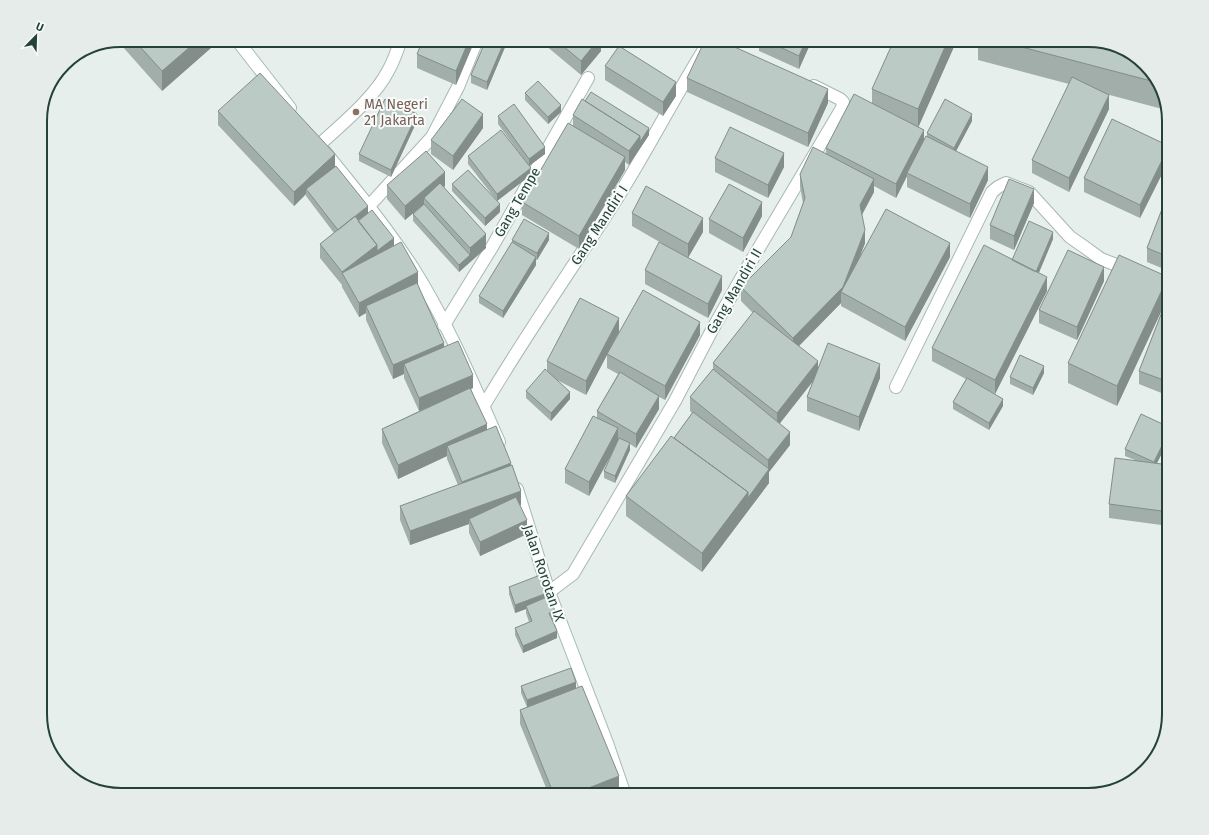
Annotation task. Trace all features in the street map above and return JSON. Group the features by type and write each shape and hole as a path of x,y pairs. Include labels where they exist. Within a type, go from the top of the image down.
{"street":[{"path":"243,47 296,115"},
{"path":"319,145 340,126 381,82 388,71 398,47"},
{"path":"369,206 432,137 458,87 474,47"},
{"name":"Gang Mandiri I","path":"483,407 519,346 620,194 687,76 706,47"},
{"name":"Gang Tempe","path":"444,325 492,246 588,78"},
{"name":"Gang Mandiri II","path":"548,592 573,574 675,401 712,330 747,268 842,108 843,102 840,99 804,82"},
{"path":"310,133 369,206 413,269 444,325 506,456"},
{"path":"896,387 992,192 1006,183 1030,192 1070,236 1101,259 1142,275"},
{"name":"Jalan Rorotan IX","path":"513,478 548,592 607,743 623,788"}],"building":[{"path":"140,47 190,47 162,71"},
{"path":"420,47 466,47 456,71 417,54"},
{"path":"483,47 502,47 487,82 471,75"},
{"path":"564,47 592,47 581,61"},
{"path":"618,47 621,47 676,82 663,102 605,66"},
{"path":"702,47 735,47 828,89 808,133 687,78"},
{"path":"780,47 803,47 799,56"},
{"path":"891,47 945,47 918,109 872,89"},
{"path":"1022,47 1088,47 1112,51 1129,59 1137,65 1150,81"},
{"path":"260,73 335,154 294,192 218,111"},
{"path":"1072,77 1109,95 1069,178 1032,160"},
{"path":"538,81 561,105 548,117 525,93"},
{"path":"591,92 649,128 640,142 640,136 585,101"},
{"path":"854,94 924,130 896,184 826,148"},
{"path":"385,99 417,114 391,170 359,154"},
{"path":"462,99 483,114 453,156 431,140"},
{"path":"582,99 640,136 629,151 573,115"},
{"path":"945,99 972,114 954,148 927,133"},
{"path":"514,104 545,147 529,159 498,116"},
{"path":"1112,119 1162,143 1162,160 1140,205 1084,178"},
{"path":"568,123 625,157 579,236 522,202"},
{"path":"730,127 784,153 768,185 715,158"},
{"path":"501,130 531,168 497,194 468,156"},
{"path":"926,136 988,167 970,204 907,173"},
{"path":"813,147 874,179 860,205 865,230 843,287 793,338 741,287 791,237 805,198 800,174"},
{"path":"426,151 445,172 405,206 387,185"},
{"path":"336,166 368,206 338,230 306,189"},
{"path":"468,170 500,204 485,218 452,184"},
{"path":"1009,179 1034,189 1014,236 990,225"},
{"path":"440,183 486,234 470,248 424,198"},
{"path":"729,184 762,202 743,238 709,219"},
{"path":"646,186 703,218 688,244 632,213"},
{"path":"424,204 470,255 459,265 413,214"},
{"path":"886,209 950,243 905,327 841,292"},
{"path":"1162,209 1162,254 1147,248"},
{"path":"372,210 394,238 377,251 377,245 358,221"},
{"path":"355,216 377,245 342,272 320,244"},
{"path":"524,219 549,233 537,253 512,240"},
{"path":"1029,221 1053,232 1036,272 1012,260"},
{"path":"401,242 418,272 359,303 342,273"},
{"path":"512,242 536,257 503,311 479,296"},
{"path":"659,242 722,276 708,304 645,270"},
{"path":"984,245 1047,277 995,380 932,348"},
{"path":"1068,250 1104,267 1077,327 1039,310"},
{"path":"1119,255 1162,274 1162,290 1117,386 1068,363"},
{"path":"417,283 444,343 393,365 366,306"},
{"path":"643,290 700,322 665,386 607,354"},
{"path":"580,298 619,318 586,381 547,361"},
{"path":"754,311 818,361 777,413 713,363"},
{"path":"1162,312 1162,379 1139,371"},
{"path":"458,341 473,375 419,398 404,364"},
{"path":"828,343 880,364 859,417 807,397"},
{"path":"1020,355 1044,366 1033,388 1010,377"},
{"path":"545,369 570,392 551,413 526,391"},
{"path":"713,369 790,432 768,460 690,397"},
{"path":"620,372 659,396 636,434 597,411"},
{"path":"967,378 1003,399 989,423 953,402"},
{"path":"470,388 487,424 398,465 382,429"},
{"path":"693,412 769,469 748,498 748,492 674,438"},
{"path":"1141,414 1162,424 1162,445 1154,462 1125,449"},
{"path":"593,416 618,428 589,482 565,469"},
{"path":"496,426 511,463 462,482 447,446"},
{"path":"671,436 748,492 702,553 626,496"},
{"path":"619,438 630,443 615,476 604,471"},
{"path":"1115,458 1162,464 1162,511 1109,504"},
{"path":"512,465 521,491 410,531 400,506"},
{"path":"516,497 527,520 480,542 469,519"},
{"path":"543,574 550,592 515,605 509,587"},
{"path":"549,596 555,611 549,613 557,631 523,646 515,628 532,621 526,606"},
{"path":"571,668 576,682 527,700 521,686"},
{"path":"582,686 619,776 589,788 551,788 520,710"}],"place":[{"name":"MA Negeri 21 Jakarta","path":"356,112"}]}
